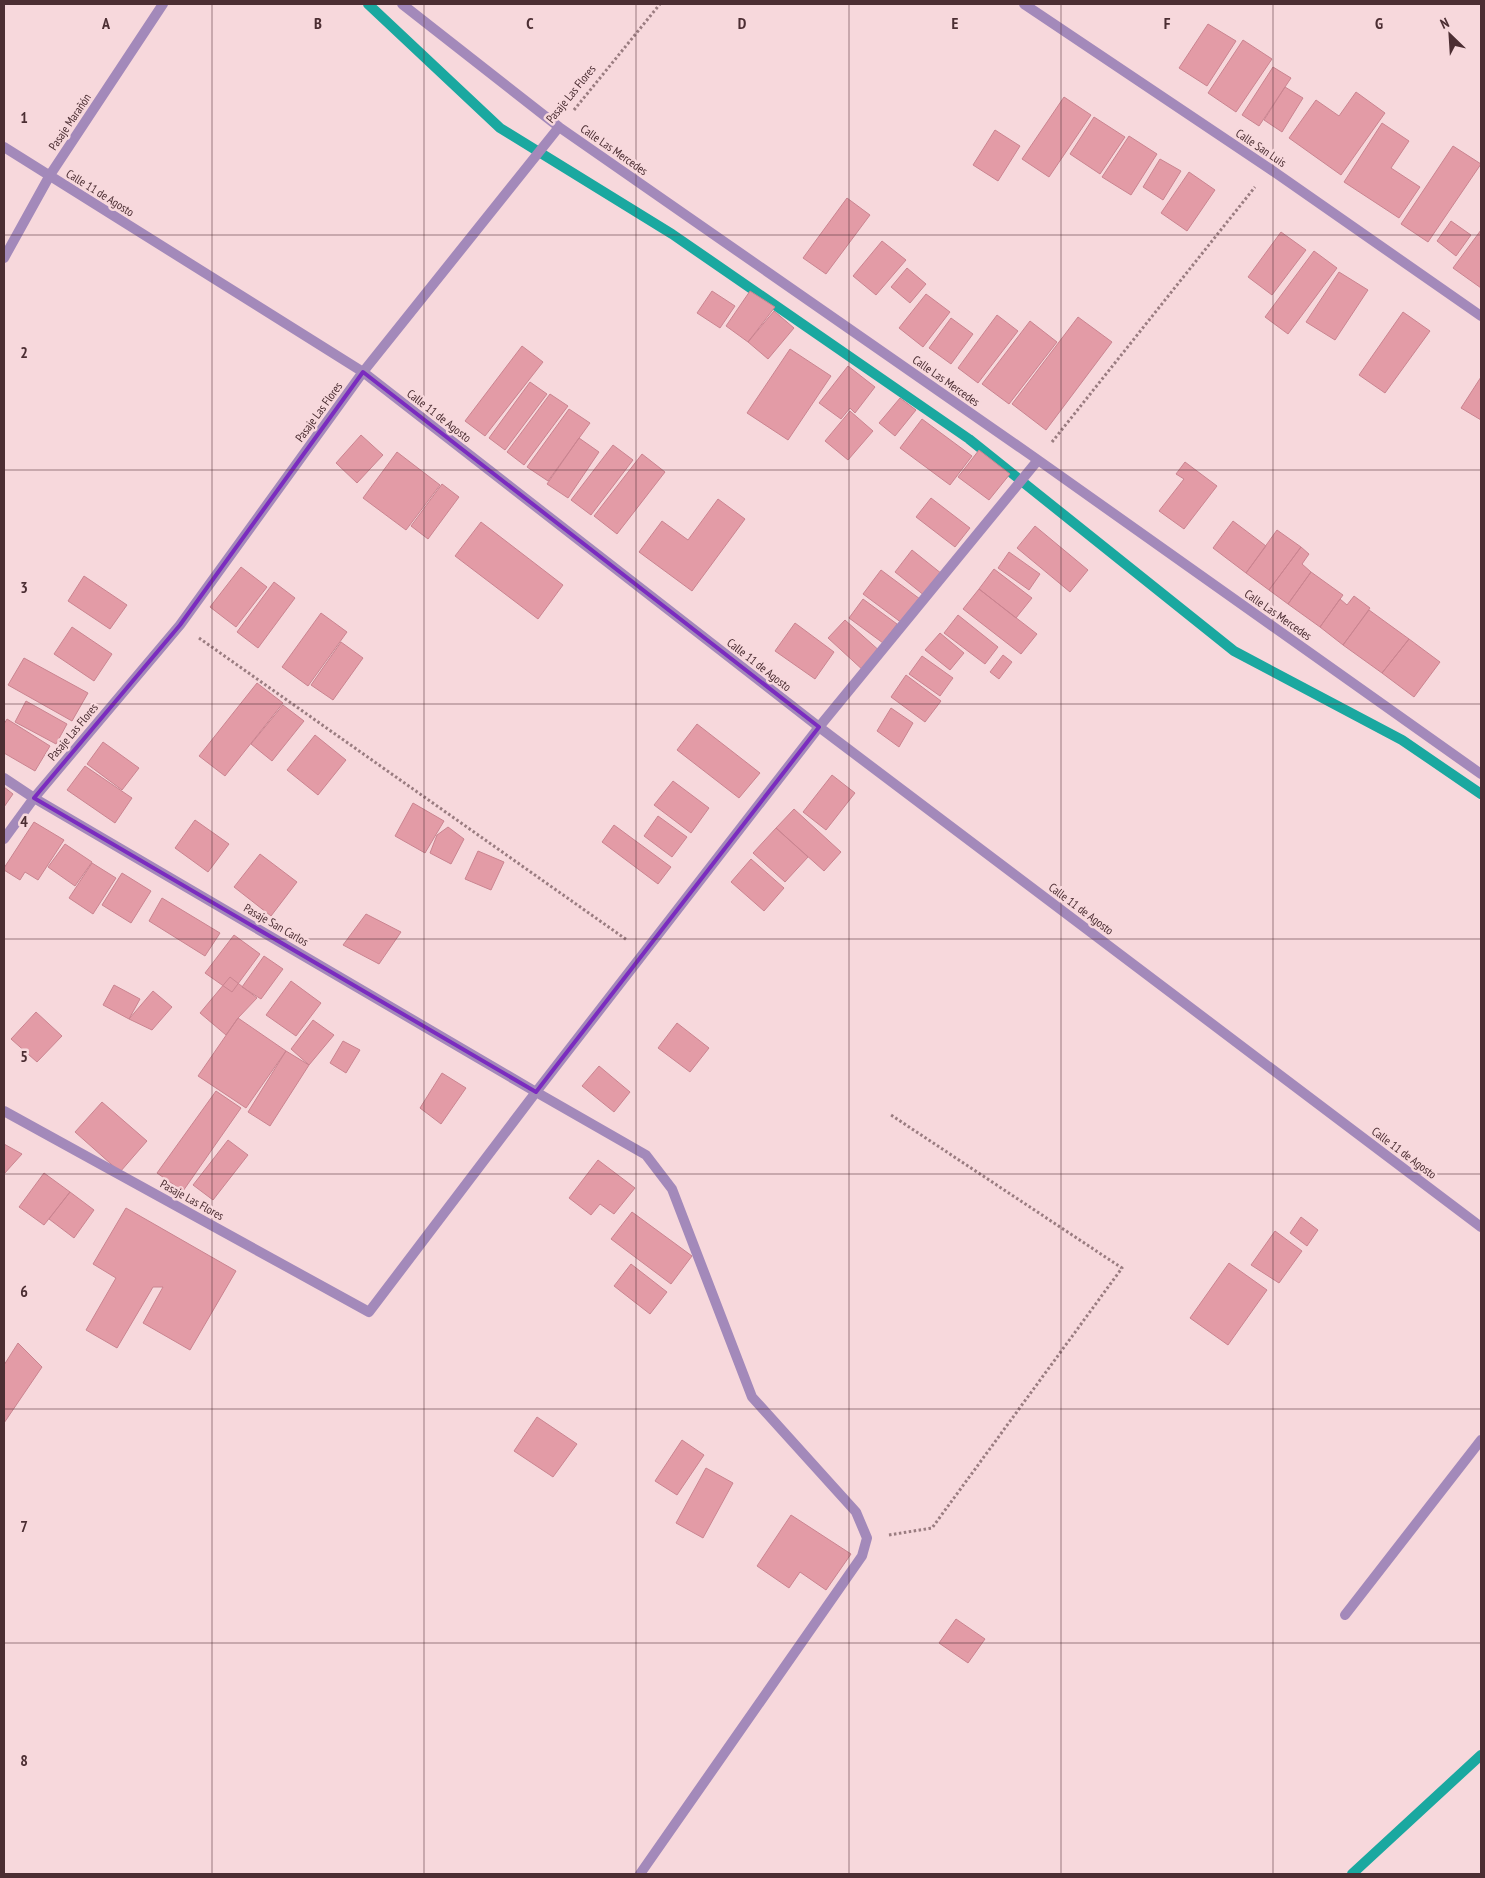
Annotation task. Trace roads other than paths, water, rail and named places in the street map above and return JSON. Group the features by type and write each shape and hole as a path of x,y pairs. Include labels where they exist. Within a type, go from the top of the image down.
{"street":[{"name":"Pasaje Marañón","path":"4,258 50,176 164,4"},
{"name":"Calle Las Mercedes","path":"402,4 559,128 1038,460 1481,774"},
{"name":"Calle San Luis","path":"1024,4 1270,168 1481,316"},
{"name":"Pasaje Las Flores","path":"4,839 34,798 180,625 363,372 559,128"},
{"name":"Calle 11 de Agosto","path":"4,148 363,372 819,727 1481,1227"},
{"path":"536,1092 819,727 1038,460"},
{"name":"Pasaje San Carlos","path":"4,778 34,798 646,1155 672,1188 752,1397 856,1512 867,1538 862,1556 640,1874"},
{"name":"Pasaje Las Flores","path":"4,1111 369,1312 536,1092"},
{"path":"1345,1615 1481,1440"}],"waterway":[{"path":"368,4 500,128 672,234 969,439 1234,651 1402,740 1481,794"},
{"path":"1352,1874 1481,1755"}]}
